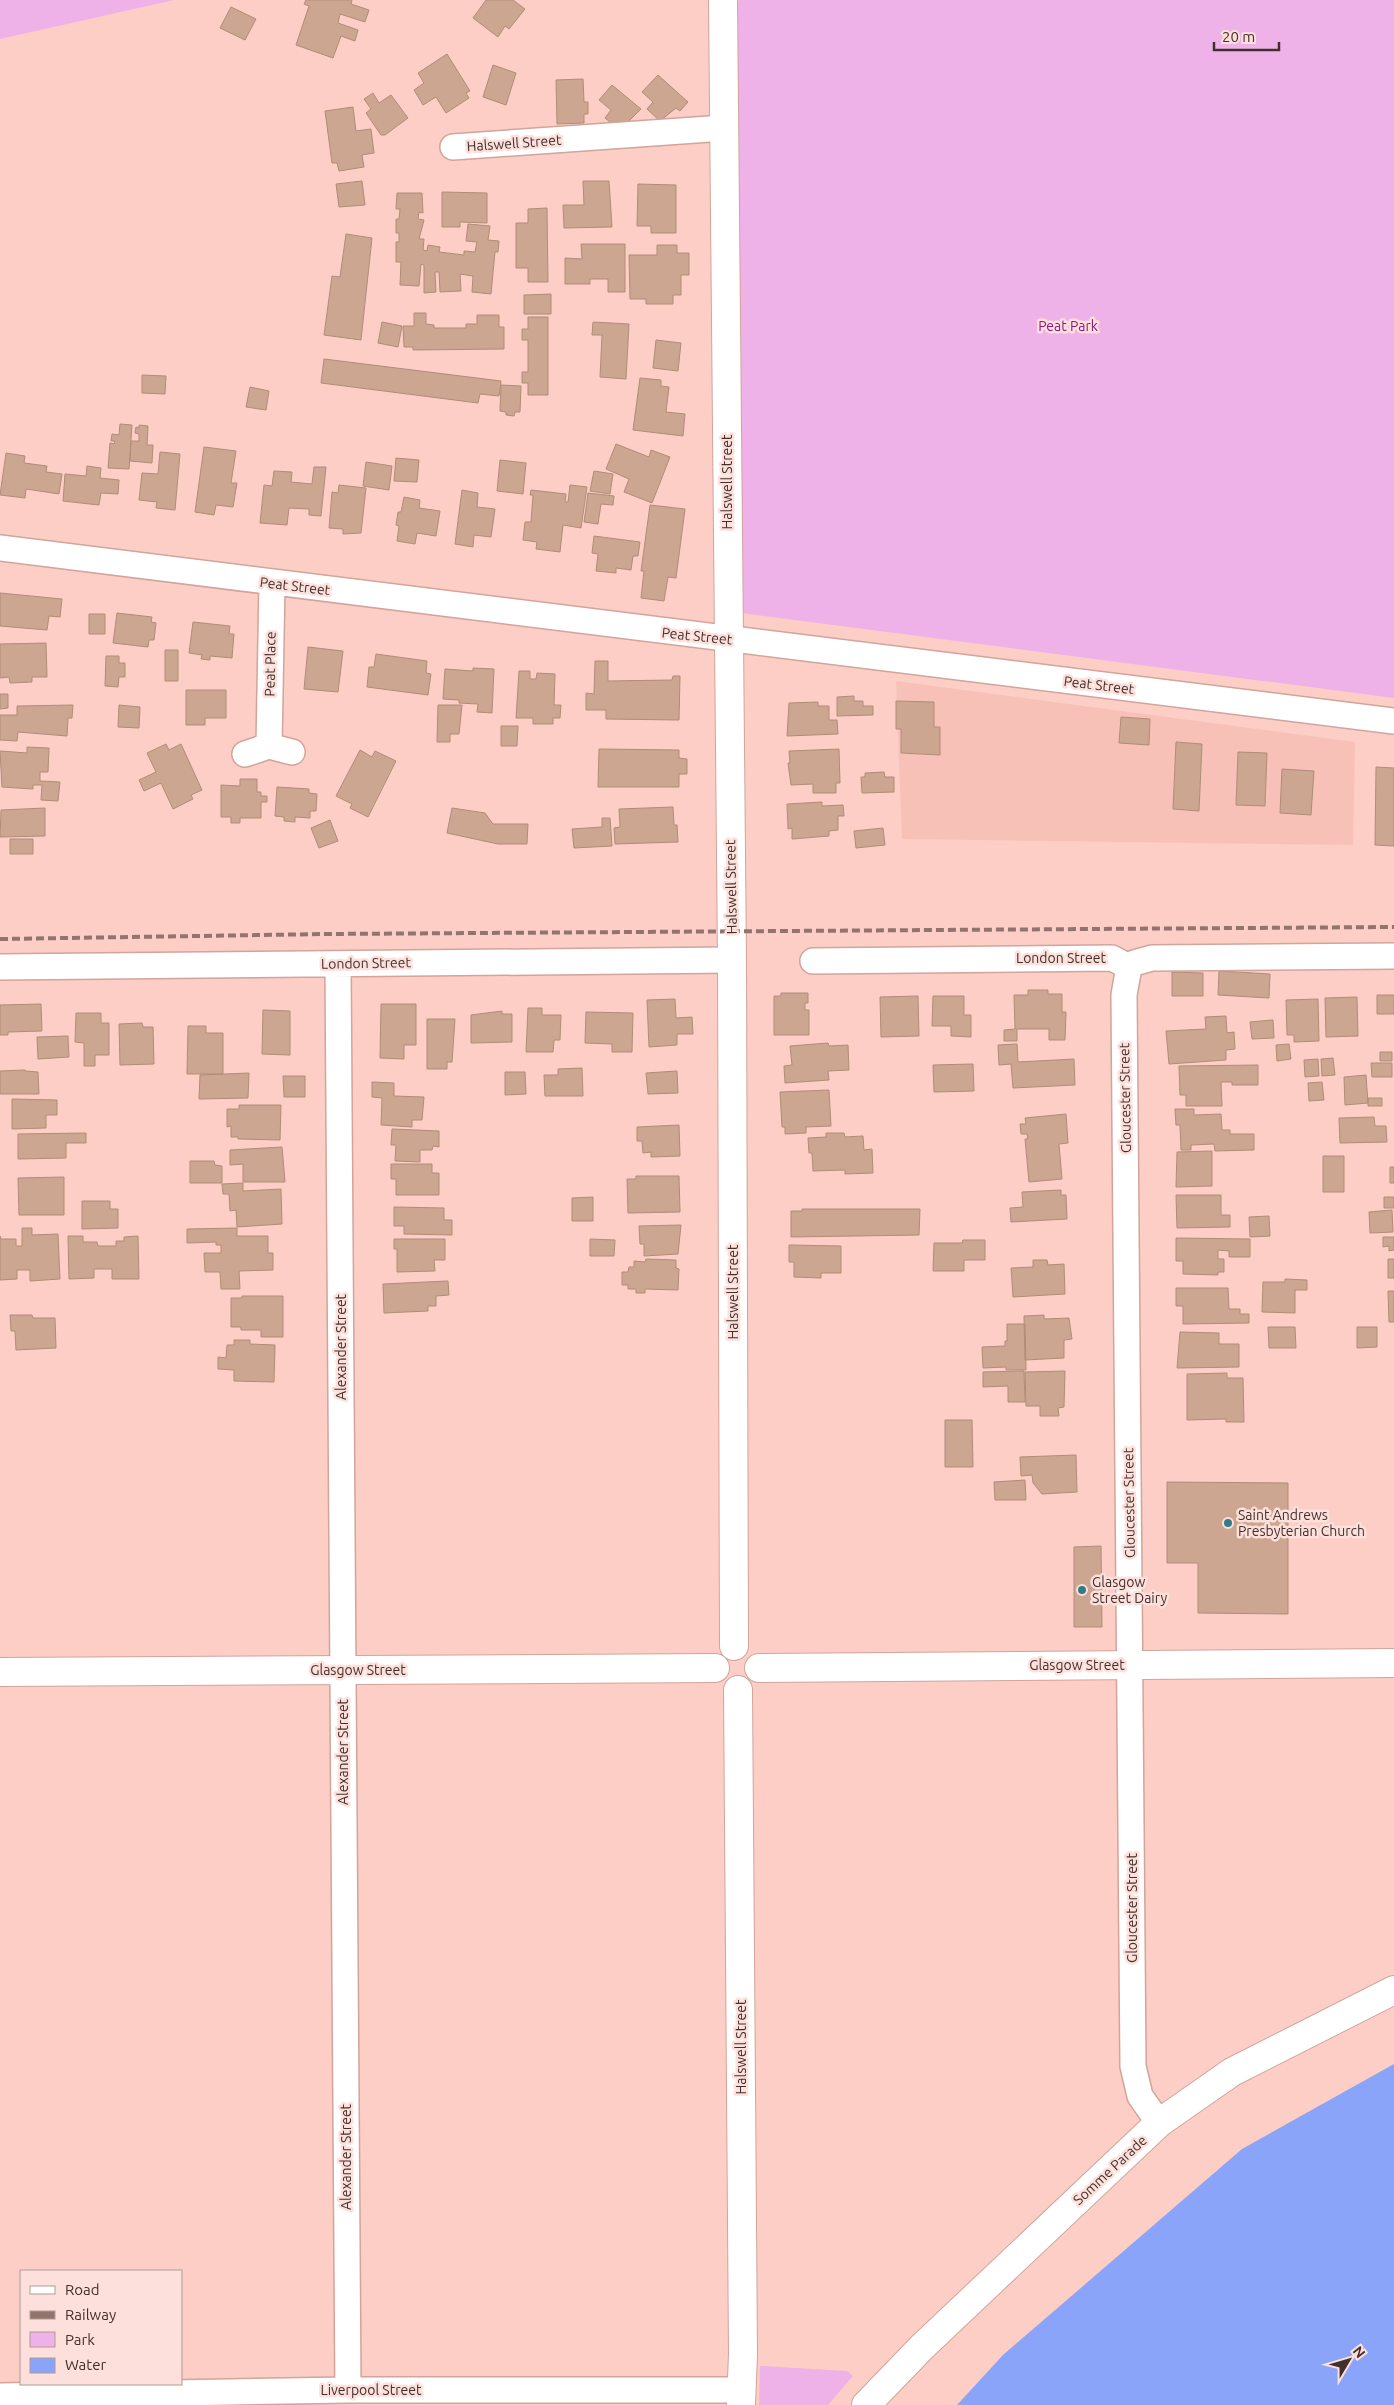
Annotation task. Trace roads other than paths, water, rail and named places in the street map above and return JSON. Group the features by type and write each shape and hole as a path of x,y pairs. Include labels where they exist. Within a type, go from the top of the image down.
{"street":[{"name":"Halswell Street","path":"723,0 732,960 734,1646"},
{"name":"Halswell Street","path":"453,147 724,128"},
{"name":"Peat Street","path":"0,548 1394,721"},
{"name":"Peat Place","path":"245,754 280,749 272,583"},
{"path":"1129,967 1134,963 1152,958 1394,956"},
{"name":"London Street","path":"814,961 1112,958 1129,967"},
{"name":"London Street","path":"0,967 732,960"},
{"name":"Alexander Street","path":"338,964 348,2390"},
{"name":"Gloucester Street","path":"1129,967 1124,995 1134,2066 1140,2096 1159,2123"},
{"path":"734,1646 749,1649 758,1661 759,1668 755,1681 745,1688 738,1690 725,1686 720,1681 715,1668 716,1662 723,1651 734,1646"},
{"name":"Glasgow Street","path":"759,1668 1394,1663"},
{"name":"Glasgow Street","path":"0,1672 715,1668"},
{"name":"Halswell Street","path":"738,1690 742,2397"},
{"name":"Somme Parade","path":"866,2405 929,2340 1159,2123 1232,2072 1394,1990"},
{"name":"Liverpool Street","path":"0,2396 348,2390 742,2397"}],"water":[{"path":"1394,2064 1394,2405 957,2405 1003,2355 1242,2149"}],"railway":[{"path":"0,939 327,934 1394,927"}],"place":[{"name":"Saint Andrews Presbyterian Church","path":"1228,1523"},
{"name":"Glasgow Street Dairy","path":"1082,1590"}],"park label":[{"name":"Peat Park","path":"1068,326"}]}
